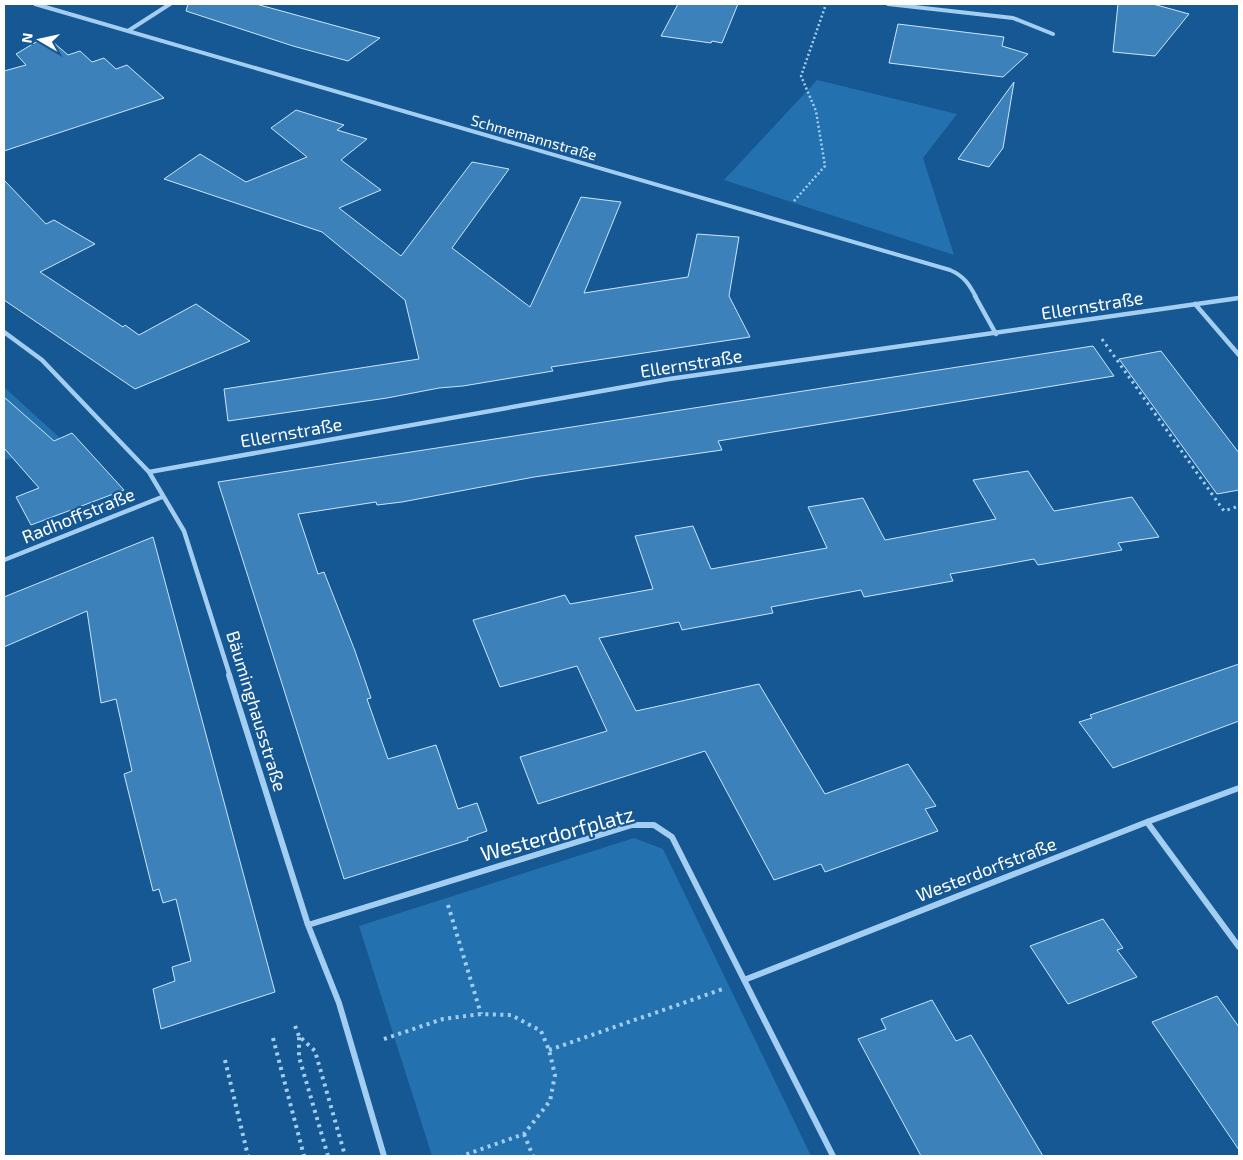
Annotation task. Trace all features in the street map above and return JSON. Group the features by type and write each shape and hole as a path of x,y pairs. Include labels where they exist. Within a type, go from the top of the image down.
{"street":[{"name":"Schmemannstraße","path":"35,4 950,270 961,275 968,282 996,334"},
{"path":"128,31 170,4"},
{"path":"888,4 1013,18 1053,34"},
{"name":"Ellernstraße","path":"149,472 669,380 1239,298"},
{"path":"1195,304 1239,355"},
{"name":"Bäuminghausstraße","path":"4,332 42,360 149,472 162,497 184,531 308,925 339,1003 384,1156"},
{"name":"Radhoffstraße","path":"4,560 162,497"},
{"name":"Westerdorfstraße","path":"744,980 1147,822 1239,788"},
{"path":"1147,822 1239,947"},
{"name":"Westerdorfplatz","path":"308,925 442,882 632,825 654,825 672,836 834,1156"}],"path":[{"path":"794,201 825,166 816,110 801,76 826,4"},
{"path":"1102,338 1224,511 1239,506"},
{"path":"442,882 481,1014"},
{"path":"549,1050 744,980"},
{"path":"384,1039 443,1019 481,1014 511,1015 541,1031 549,1050 555,1075 550,1101 524,1134 462,1156"},
{"path":"295,1026 298,1036 299,1057 328,1156"},
{"path":"298,1036 315,1051 344,1152"},
{"path":"273,1038 304,1156"},
{"path":"224,1060 248,1156"},
{"path":"524,1134 532,1156"}],"shaded area":[{"path":"817,80 957,114 923,158 954,255 724,180"},
{"path":"4,387 60,438 19,457 4,460"},
{"path":"634,838 663,849 811,1156 432,1156 359,926"}],"building":[{"path":"188,4 256,4 380,38 348,61 293,46 186,11"},
{"path":"678,4 738,4 722,43 712,41 711,43 661,36"},
{"path":"1118,4 1153,4 1189,14 1155,56 1113,52"},
{"path":"898,24 1004,37 1002,46 1028,54 1003,77 889,63"},
{"path":"46,36 68,55 80,51 92,62 104,58 116,69 127,65 164,98 4,151 4,71 26,65 16,54"},
{"path":"1014,82 1003,148 989,167 958,159"},
{"path":"296,110 344,125 337,130 367,139 341,160 381,190 339,208 401,256 472,162 509,169 452,248 530,307 581,197 621,202 584,293 688,277 697,234 739,237 729,296 750,337 551,367 553,371 463,386 439,388 387,398 228,421 224,389 419,359 405,300 322,232 164,179 200,154 246,182 307,157 271,128"},
{"path":"4,180 46,224 54,220 95,244 40,272 123,327 125,325 139,335 196,304 250,341 135,389 4,300"},
{"path":"1093,346 1114,376 718,441 722,450 534,477 402,502 377,505 376,502 298,514 318,574 324,572 355,651 371,698 367,699 388,759 436,745 458,809 477,803 487,831 467,838 468,840 344,879 218,482"},
{"path":"1161,351 1239,453 1239,490 1217,494 1119,359"},
{"path":"4,397 54,441 72,433 124,490 31,525 16,497 39,488 4,448"},
{"path":"1028,471 1054,511 1132,497 1159,537 1118,543 1122,550 1038,565 1034,559 950,574 953,581 864,597 861,590 771,607 773,613 682,630 679,622 599,638 636,711 759,684 825,794 908,764 936,806 925,809 938,831 825,872 821,864 774,880 705,751 538,804 520,757 607,731 577,666 500,687 473,620 565,595 570,604 653,589 635,536 693,526 711,569 827,548 808,507 863,498 885,540 996,519 973,480"},
{"path":"153,537 275,992 161,1029 153,989 175,981 172,967 191,961 176,899 163,903 159,889 153,891 124,774 132,771 116,699 101,703 87,611 4,647 4,597"},
{"path":"1239,664 1239,721 1113,768 1079,722 1092,718 1090,715"},
{"path":"1103,919 1123,948 1117,950 1137,977 1068,1004 1030,946"},
{"path":"1217,996 1239,1027 1239,1150 1152,1022"},
{"path":"932,1000 956,1041 971,1035 1043,1156 921,1156 858,1039 886,1029 881,1019"}]}
